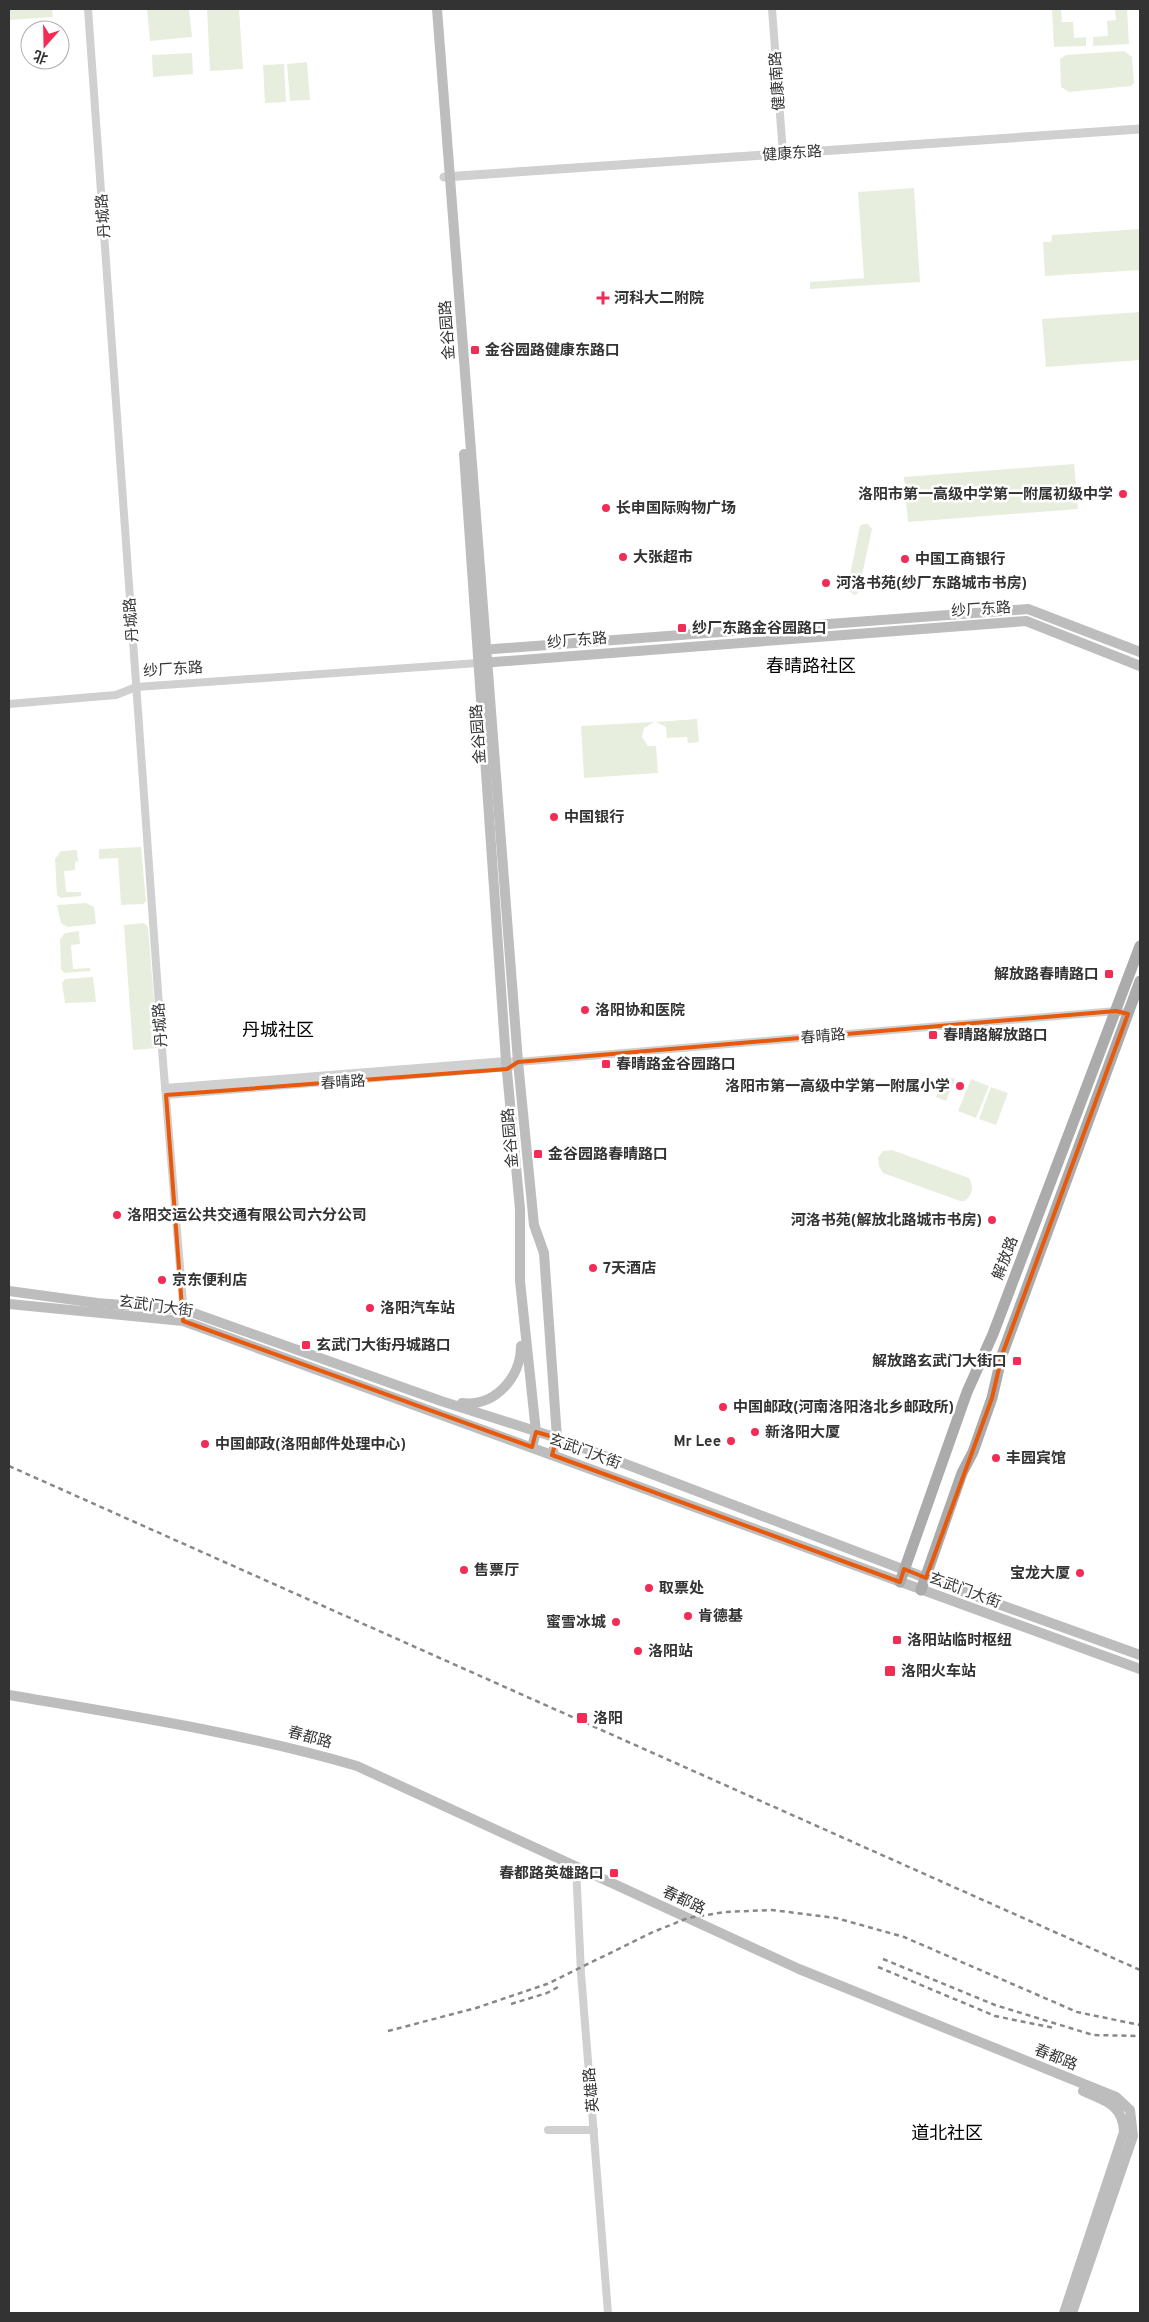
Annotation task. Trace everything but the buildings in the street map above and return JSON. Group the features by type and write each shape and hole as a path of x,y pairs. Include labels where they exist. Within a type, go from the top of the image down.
{"main road":[{"name":"金谷园路","path":"431,9 447,177"},
{"name":"金谷园路","path":"437,9 447,177 483,663 534,1224 544,1253 557,1438 552,1455"},
{"name":"纱厂东路","path":"482,650 1028,609 1140,652"},
{"name":"纱厂东路","path":"483,663 1026,621 1140,666"},
{"name":"金谷园路","path":"483,663 506,1065 520,1209 522,1308 536,1432 532,1447"},
{"name":"解放路","path":"900,1582 967,1392 993,1334 1140,946"},
{"name":"解放路","path":"922,1590 962,1473 973,1452 992,1398 1002,1355 1140,980"},
{"name":"玄武门大街","path":"9,1291 98,1303 185,1310 441,1401 557,1438 926,1578 1140,1655"},
{"name":"玄武门大街","path":"9,1304 183,1321 1140,1669"},
{"path":"441,1401 473,1404 498,1395 511,1381 521,1358 522,1308"},
{"name":"春都路","path":"9,1695 230,1734 296,1748 357,1766 798,1974 1113,2104 1124,2118 1124,2132 1064,2313"},
{"name":"春都路","path":"9,1700 229,1739 297,1754 356,1771 800,1969 1116,2097 1130,2110 1133,2136 1072,2313"}],"street":[{"name":"丹城路","path":"88,9 165,1091 185,1310 183,1321"},
{"name":"健康南路","path":"772,9 782,154"},
{"name":"健康东路","path":"447,177 1140,129"},
{"name":"纱厂东路","path":"9,704 116,695 136,686 483,663"},
{"name":"春晴路","path":"165,1091 506,1065 518,1062 1116,1011 1128,1014"},
{"name":"英雄路","path":"576,1869 581,1973 608,2313"},
{"path":"548,2130 594,2130"}],"highlighted area":[{"path":"1116,1011 1128,1014 1002,1355 992,1398 926,1578 904,1569 900,1582 552,1455 557,1438 536,1432 532,1447 183,1321 166,1095 507,1069 518,1062"}],"green space":[{"path":"9,9 52,9 53,17 9,20"},
{"path":"147,9 189,9 192,37 150,41"},
{"path":"207,9 239,9 243,69 210,71"},
{"path":"1052,9 1061,9 1062,22 1073,22 1074,38 1086,37 1086,46 1054,47"},
{"path":"1115,9 1127,9 1129,44 1093,46 1093,37 1108,36 1107,21 1116,20"},
{"path":"1124,51 1132,57 1134,83 1131,86 1069,92 1061,87 1060,59 1066,55"},
{"path":"192,53 193,74 153,77 152,55"},
{"path":"307,62 310,100 290,101 287,64"},
{"path":"284,64 286,102 265,103 263,65"},
{"path":"914,188 920,282 810,289 810,282 864,278 858,192"},
{"path":"1140,229 1140,270 1045,276 1043,242 1051,242 1052,235"},
{"path":"1140,312 1140,360 1046,367 1042,319"},
{"path":"1074,464 1078,509 908,522 904,477"},
{"path":"868,524 872,529 858,593 854,595 847,589 860,526"},
{"path":"697,719 699,742 688,743 687,737 667,738 666,727 656,722"},
{"path":"654,722 644,728 642,737 648,746 656,746 658,773 584,778 581,726"},
{"path":"141,847 146,901 143,904 121,905 118,858 99,859 99,849"},
{"path":"77,850 78,861 75,862 75,870 64,871 66,892 81,892 81,896 61,898 57,895 55,859 61,851"},
{"path":"86,903 94,907 96,924 67,927 61,923 57,905"},
{"path":"144,923 148,927 158,1048 133,1050 124,925"},
{"path":"79,931 80,944 71,945 73,969 90,968 90,971 64,973 61,969 60,939 65,933"},
{"path":"93,977 96,1002 65,1003 62,983 65,979"},
{"path":"944,1075 955,1079 946,1101 936,1097"},
{"path":"971,1079 989,1086 976,1118 958,1111"},
{"path":"991,1087 1008,1093 996,1125 979,1119"},
{"path":"892,1150 969,1178 972,1184 970,1196 965,1201 960,1201 883,1173 879,1166 878,1158 883,1151"}],"railway":[{"path":"9,1466 1140,1970"},
{"path":"388,2031 476,2008 547,1984 653,1932 688,1918 725,1912 772,1910 836,1918 904,1937 1077,2012 1140,2025"},
{"path":"883,1959 995,2005 1093,2035 1140,2036"},
{"path":"878,1967 995,2016 1054,2028"},
{"path":"511,2004 547,1993 560,1986"}],"place":[{"name":"河科大二附院","path":"603,298"},
{"name":"金谷园路健康东路口","path":"475,350"},
{"name":"洛阳市第一高级中学第一附属初级中学","path":"1123,494"},
{"name":"长申国际购物广场","path":"606,508"},
{"name":"大张超市","path":"623,557"},
{"name":"中国工商银行","path":"905,559"},
{"name":"河洛书苑(纱厂东路城市书房)","path":"826,583"},
{"name":"纱厂东路金谷园路口","path":"682,628"},
{"name":"中国银行","path":"554,817"},
{"name":"解放路春晴路口","path":"1109,974"},
{"name":"洛阳协和医院","path":"585,1010"},
{"name":"春晴路解放路口","path":"933,1035"},
{"name":"春晴路金谷园路口","path":"606,1064"},
{"name":"洛阳市第一高级中学第一附属小学","path":"960,1086"},
{"name":"金谷园路春晴路口","path":"538,1154"},
{"name":"洛阳交运公共交通有限公司六分公司","path":"117,1215"},
{"name":"河洛书苑(解放北路城市书房)","path":"992,1220"},
{"name":"7天酒店","path":"593,1268"},
{"name":"京东便利店","path":"162,1280"},
{"name":"洛阳汽车站","path":"370,1308"},
{"name":"玄武门大街丹城路口","path":"306,1345"},
{"name":"解放路玄武门大街口","path":"1017,1361"},
{"name":"中国邮政(河南洛阳洛北乡邮政所)","path":"723,1407"},
{"name":"新洛阳大厦","path":"755,1432"},
{"name":"Mr Lee","path":"731,1441"},
{"name":"中国邮政(洛阳邮件处理中心)","path":"205,1444"},
{"name":"丰园宾馆","path":"996,1458"},
{"name":"售票厅","path":"464,1570"},
{"name":"宝龙大厦","path":"1080,1573"},
{"name":"取票处","path":"649,1588"},
{"name":"肯德基","path":"688,1616"},
{"name":"蜜雪冰城","path":"616,1622"},
{"name":"洛阳站临时枢纽","path":"897,1640"},
{"name":"洛阳站","path":"638,1651"},
{"name":"洛阳火车站","path":"890,1671"},
{"name":"洛阳","path":"582,1718"},
{"name":"春都路英雄路口","path":"614,1873"}],"district":[{"name":"春晴路社区","path":"811,666"},
{"name":"丹城社区","path":"278,1030"},
{"name":"道北社区","path":"947,2133"}]}
